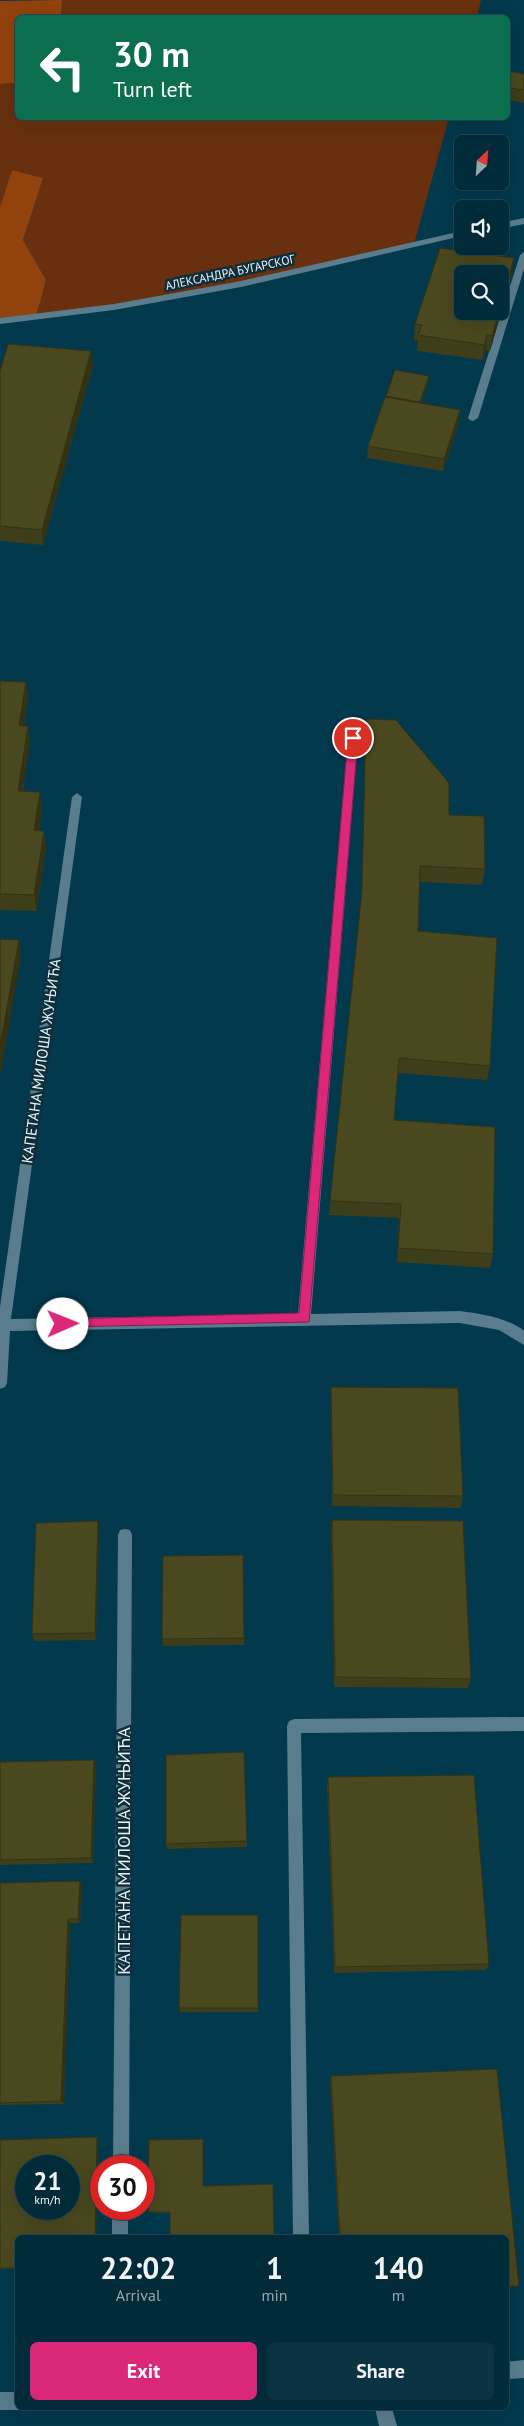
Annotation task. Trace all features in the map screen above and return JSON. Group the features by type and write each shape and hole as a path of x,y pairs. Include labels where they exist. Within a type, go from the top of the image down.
{"street":[{"path":"509,224 524,221"},
{"name":"АЛЕКСАНДРА БУГАРСКОГ","path":"0,321 114,307 241,284 454,236"},
{"path":"473,418 524,255"},
{"path":"304,1318 353,738"},
{"name":"КАПЕТАНА МИЛОША ЖУЊИЋА","path":"0,1383 2,1325 77,797"},
{"path":"2,1325 304,1318 460,1317 492,1321 513,1329 524,1339"},
{"name":"КАПЕТАНА МИЛОША ЖУЊИЋА","path":"121,2155 125,1535"},
{"path":"301,2235 294,1726 524,1724"},
{"path":"120,2220 120,2235"},
{"path":"509,2371 524,2369"},
{"path":"0,2402 15,2401"},
{"path":"384,2410 388,2426"}],"shaded area":[{"path":"62,0 481,0 478,15 61,15"},
{"path":"62,0 61,15 15,15 15,83 0,84 0,1"},
{"path":"15,83 15,120 448,120 414,244 202,291 36,317 46,280 23,240 43,178 12,170 0,207 0,84"},
{"path":"12,170 43,178 23,240 46,280 36,317 0,321 0,207"}],"building":[{"path":"510,71 524,74 524,90 510,88"},
{"path":"440,248 454,250 454,255 492,255 514,258 509,276 509,265 454,265 454,320 496,320 492,336 487,335 484,345 418,335 422,325 415,324"},
{"path":"8,344 91,351 42,530 0,526 0,371"},
{"path":"395,370 429,376 420,402 386,396"},
{"path":"385,397 460,410 444,459 368,446"},
{"path":"0,681 26,682 19,725 28,726 18,791 40,792 34,830 44,831 34,895 0,894"},
{"path":"366,719 396,720 449,783 449,815 484,816 485,869 420,866 418,931 497,938 490,1066 399,1058 394,1120 495,1127 493,1254 398,1248 401,1204 330,1201 362,890"},
{"path":"0,939 19,940 0,1047"},
{"path":"331,1387 458,1388 463,1496 333,1495"},
{"path":"332,1520 463,1521 471,1679 335,1677"},
{"path":"98,1521 95,1633 32,1634 36,1523"},
{"path":"243,1555 244,1638 162,1639 163,1556"},
{"path":"244,1752 247,1841 166,1844 166,1755"},
{"path":"94,1760 91,1858 0,1860 0,1762"},
{"path":"474,1775 489,1964 335,1967 328,1777"},
{"path":"80,1881 78,1919 68,1919 61,2101 0,2103 0,1883"},
{"path":"181,1915 258,1915 258,2008 179,2008"},
{"path":"497,2069 519,2286 509,2286 509,2235 340,2235 331,2076"},
{"path":"97,2137 97,2155 90,2155 90,2220 95,2220 95,2235 15,2235 15,2268 0,2268 0,2140"},
{"path":"203,2139 203,2186 273,2184 274,2235 170,2235 170,2212 155,2212 155,2155 149,2155 149,2140"}],"route":[{"path":"63,1324 304,1318 353,738"}]}
